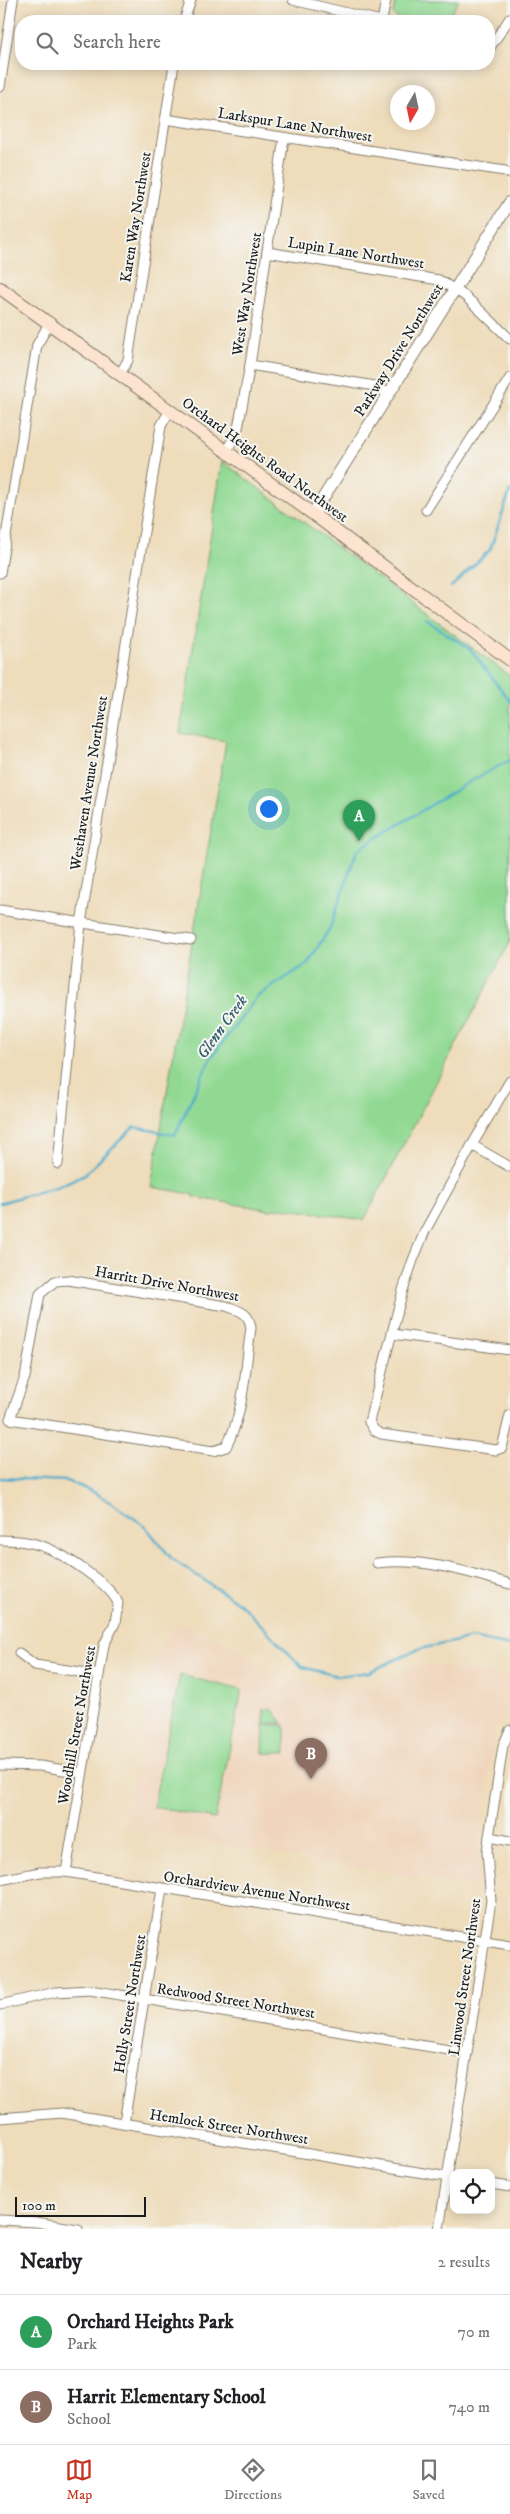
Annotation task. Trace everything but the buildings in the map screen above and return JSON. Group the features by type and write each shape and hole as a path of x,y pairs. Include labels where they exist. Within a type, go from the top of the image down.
{"main road":[{"name":"Orchard Heights Road Northwest","path":"0,288 50,322 227,451 510,660"}],"street":[{"path":"0,87 14,0"},
{"path":"186,15 191,0"},
{"path":"293,0 357,15"},
{"path":"383,15 386,0"},
{"path":"495,40 510,18"},
{"name":"Karen Way Northwest","path":"120,374 128,360 173,70"},
{"name":"Larkspur Lane Northwest","path":"165,119 505,171 510,174"},
{"name":"West Way Northwest","path":"227,451 238,428 250,365 284,138"},
{"name":"Parkway Drive Northwest","path":"313,514 510,202"},
{"name":"Lupin Lane Northwest","path":"267,252 439,280 455,290 510,339"},
{"path":"0,573 37,345 50,322"},
{"path":"250,365 375,386 389,394"},
{"path":"426,510 510,378"},
{"name":"Westhaven Avenue Northwest","path":"58,1164 81,922 161,426 170,410"},
{"path":"0,910 191,940"},
{"path":"510,1081 472,1145 426,1231 413,1260 369,1422 374,1430 381,1434 496,1450 502,1448 506,1440 510,1415"},
{"path":"472,1145 510,1167"},
{"name":"Harritt Drive Northwest","path":"0,1422 10,1419 213,1451 226,1447 234,1432 238,1417 251,1328 250,1320 244,1312 226,1306 68,1280 55,1281 40,1294 25,1377 10,1419"},
{"path":"393,1334 510,1350"},
{"name":"Woodhill Street Northwest","path":"0,1540 29,1542 44,1547 107,1587 115,1597 118,1612 104,1645 66,1872"},
{"path":"377,1564 394,1561 413,1562 510,1584"},
{"path":"19,1652 35,1664 99,1674"},
{"name":"Linwood Street Northwest","path":"452,2169 467,2053 491,1901 487,1852 509,1734"},
{"path":"0,1765 40,1766 82,1773"},
{"path":"489,1837 510,1841"},
{"name":"Orchardview Avenue Northwest","path":"0,1880 40,1872 66,1872 510,1945"},
{"name":"Holly Street Northwest","path":"124,2123 162,1889"},
{"name":"Redwood Street Northwest","path":"0,2005 72,1990 90,1990 467,2053"},
{"name":"Hemlock Street Northwest","path":"0,2118 62,2113 450,2178"},
{"name":"Linwood Street Northwest","path":"438,2229 450,2182"},
{"path":"495,2185 510,2187"},
{"path":"0,2220 36,2222 78,2229"}],"shaded area":[{"path":"176,1624 222,1640 246,1653 282,1683 304,1681 315,1687 379,1687 412,1667 427,1665 510,1676 510,1705 495,1730 477,1851 481,1888 125,1828 154,1659"}],"green space":[{"path":"396,0 459,0 450,15 393,14"},
{"path":"222,461 510,676 510,942 364,1220 282,1208 270,1210 193,1197 192,1194 151,1187 226,741 180,733"},
{"path":"180,1675 242,1690 215,1819 153,1807"},
{"path":"264,1709 272,1709 283,1723 264,1723"},
{"path":"264,1725 285,1725 286,1753 263,1753"}],"waterway":[{"name":"Glenn Creek","path":"451,587 490,550 510,491"},
{"name":"Glenn Creek","path":"427,621 470,649 510,701"},
{"name":"Glenn Creek","path":"0,1203 59,1186 85,1174 134,1127 175,1135 210,1059 258,996 307,964 330,928 357,850 471,781 510,760"},
{"path":"0,1478 67,1481 96,1493 144,1525 172,1559 243,1606 302,1667 337,1676 369,1672 419,1649 472,1638 510,1646"}],"place":[{"name":"Orchard Heights Park","path":"359,841"},
{"name":"Harrit Elementary School","path":"311,1779"}]}
